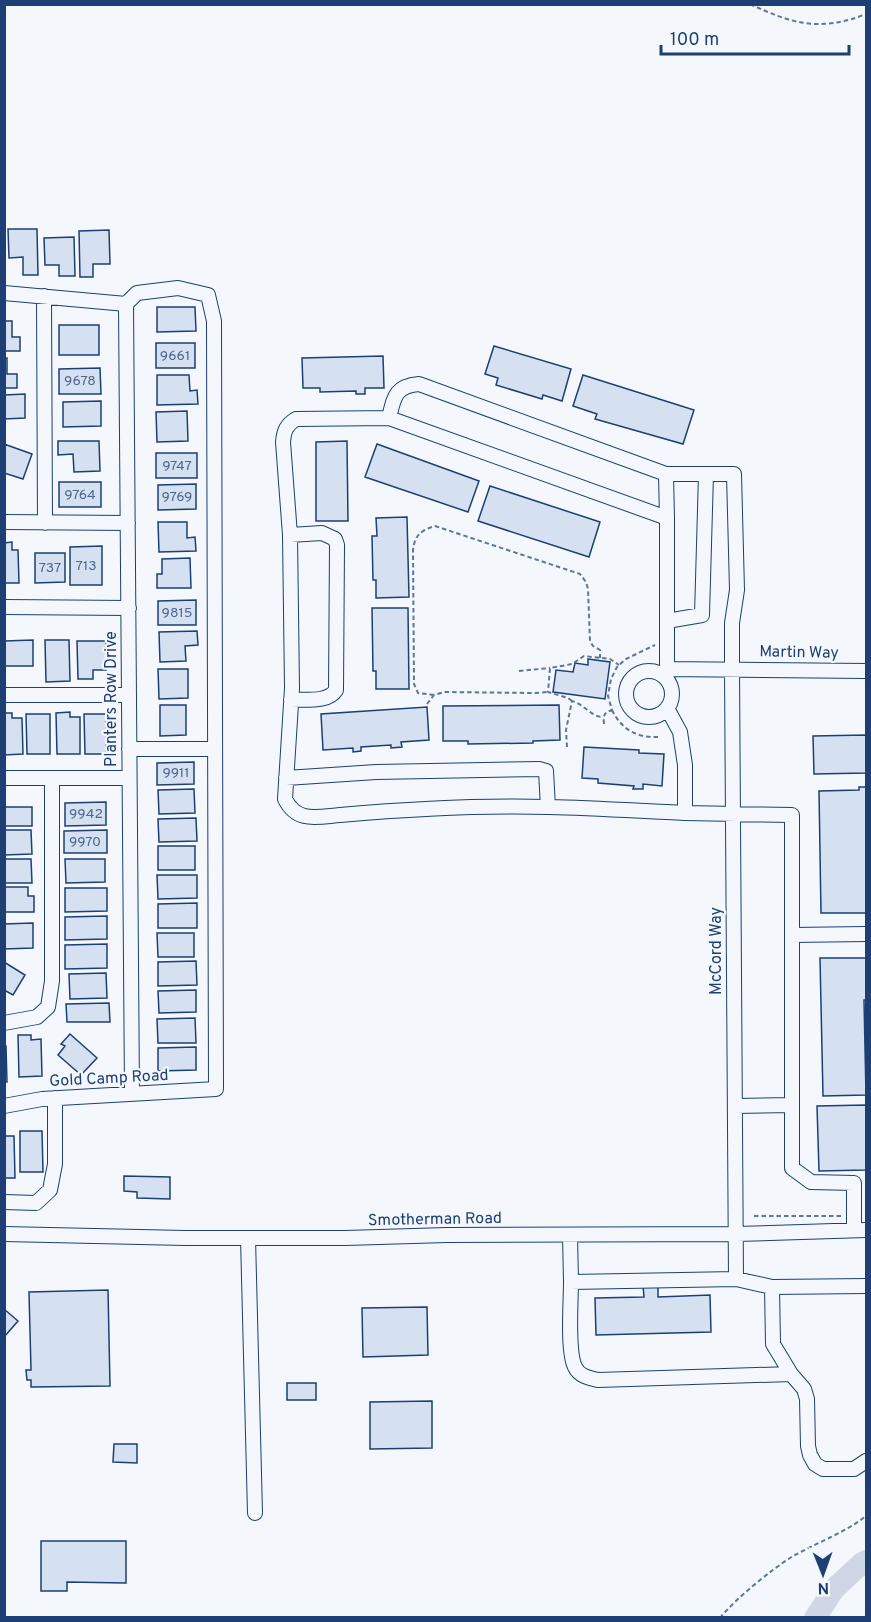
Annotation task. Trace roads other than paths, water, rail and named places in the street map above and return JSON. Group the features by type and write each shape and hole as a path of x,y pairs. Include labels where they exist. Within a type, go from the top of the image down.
{"street":[{"path":"4,293 126,304 137,293 178,288 208,295 214,321 215,749 129,749"},
{"path":"44,296 45,522"},
{"name":"Planters Row Drive","path":"126,304 132,1094"},
{"path":"389,418 395,395 401,388 419,384 666,474 706,474 702,615 667,621"},
{"path":"667,518 389,418 297,419 288,424 283,442 290,534 291,700 285,799 296,814 306,817 408,809 548,807 792,815 792,1168 811,1182 860,1183 854,1215 860,1230"},
{"path":"664,671 648,671 636,675 628,686 627,698 632,710 644,717 657,716 670,703 672,690 664,671 667,644 666,474"},
{"name":"McCord Way","path":"706,474 734,474 737,590 733,614 732,669 736,1279"},
{"path":"4,522 128,523"},
{"path":"290,534 322,533 335,539 337,545 336,690 334,694 323,699 291,700"},
{"path":"4,607 129,608"},
{"name":"Martin Way","path":"664,671 732,669 867,671"},
{"path":"4,695 128,695"},
{"path":"667,708 680,732 686,765 685,813"},
{"name":"Gold Camp Road","path":"4,1106 42,1099 216,1089 215,749"},
{"path":"286,778 376,772 539,769 546,771 548,807"},
{"path":"4,778 129,778"},
{"path":"4,1023 37,1017 48,1007 52,981 52,778"},
{"path":"792,935 867,934"},
{"path":"4,1202 36,1203 50,1190 55,1164 55,1098"},
{"path":"735,1106 792,1105"},
{"name":"Smotherman Road","path":"4,1234 248,1238 736,1234 860,1230"},
{"path":"570,1235 571,1354 575,1368 585,1377 598,1380 791,1374"},
{"path":"248,1238 255,1513"},
{"path":"571,1282 736,1279 772,1287 867,1286"},
{"path":"772,1287 773,1344 791,1374 804,1389 807,1399 808,1446 815,1464 824,1469 854,1469 867,1461"}],"waterway":[{"path":"815,1618 834,1589 866,1561"}]}
